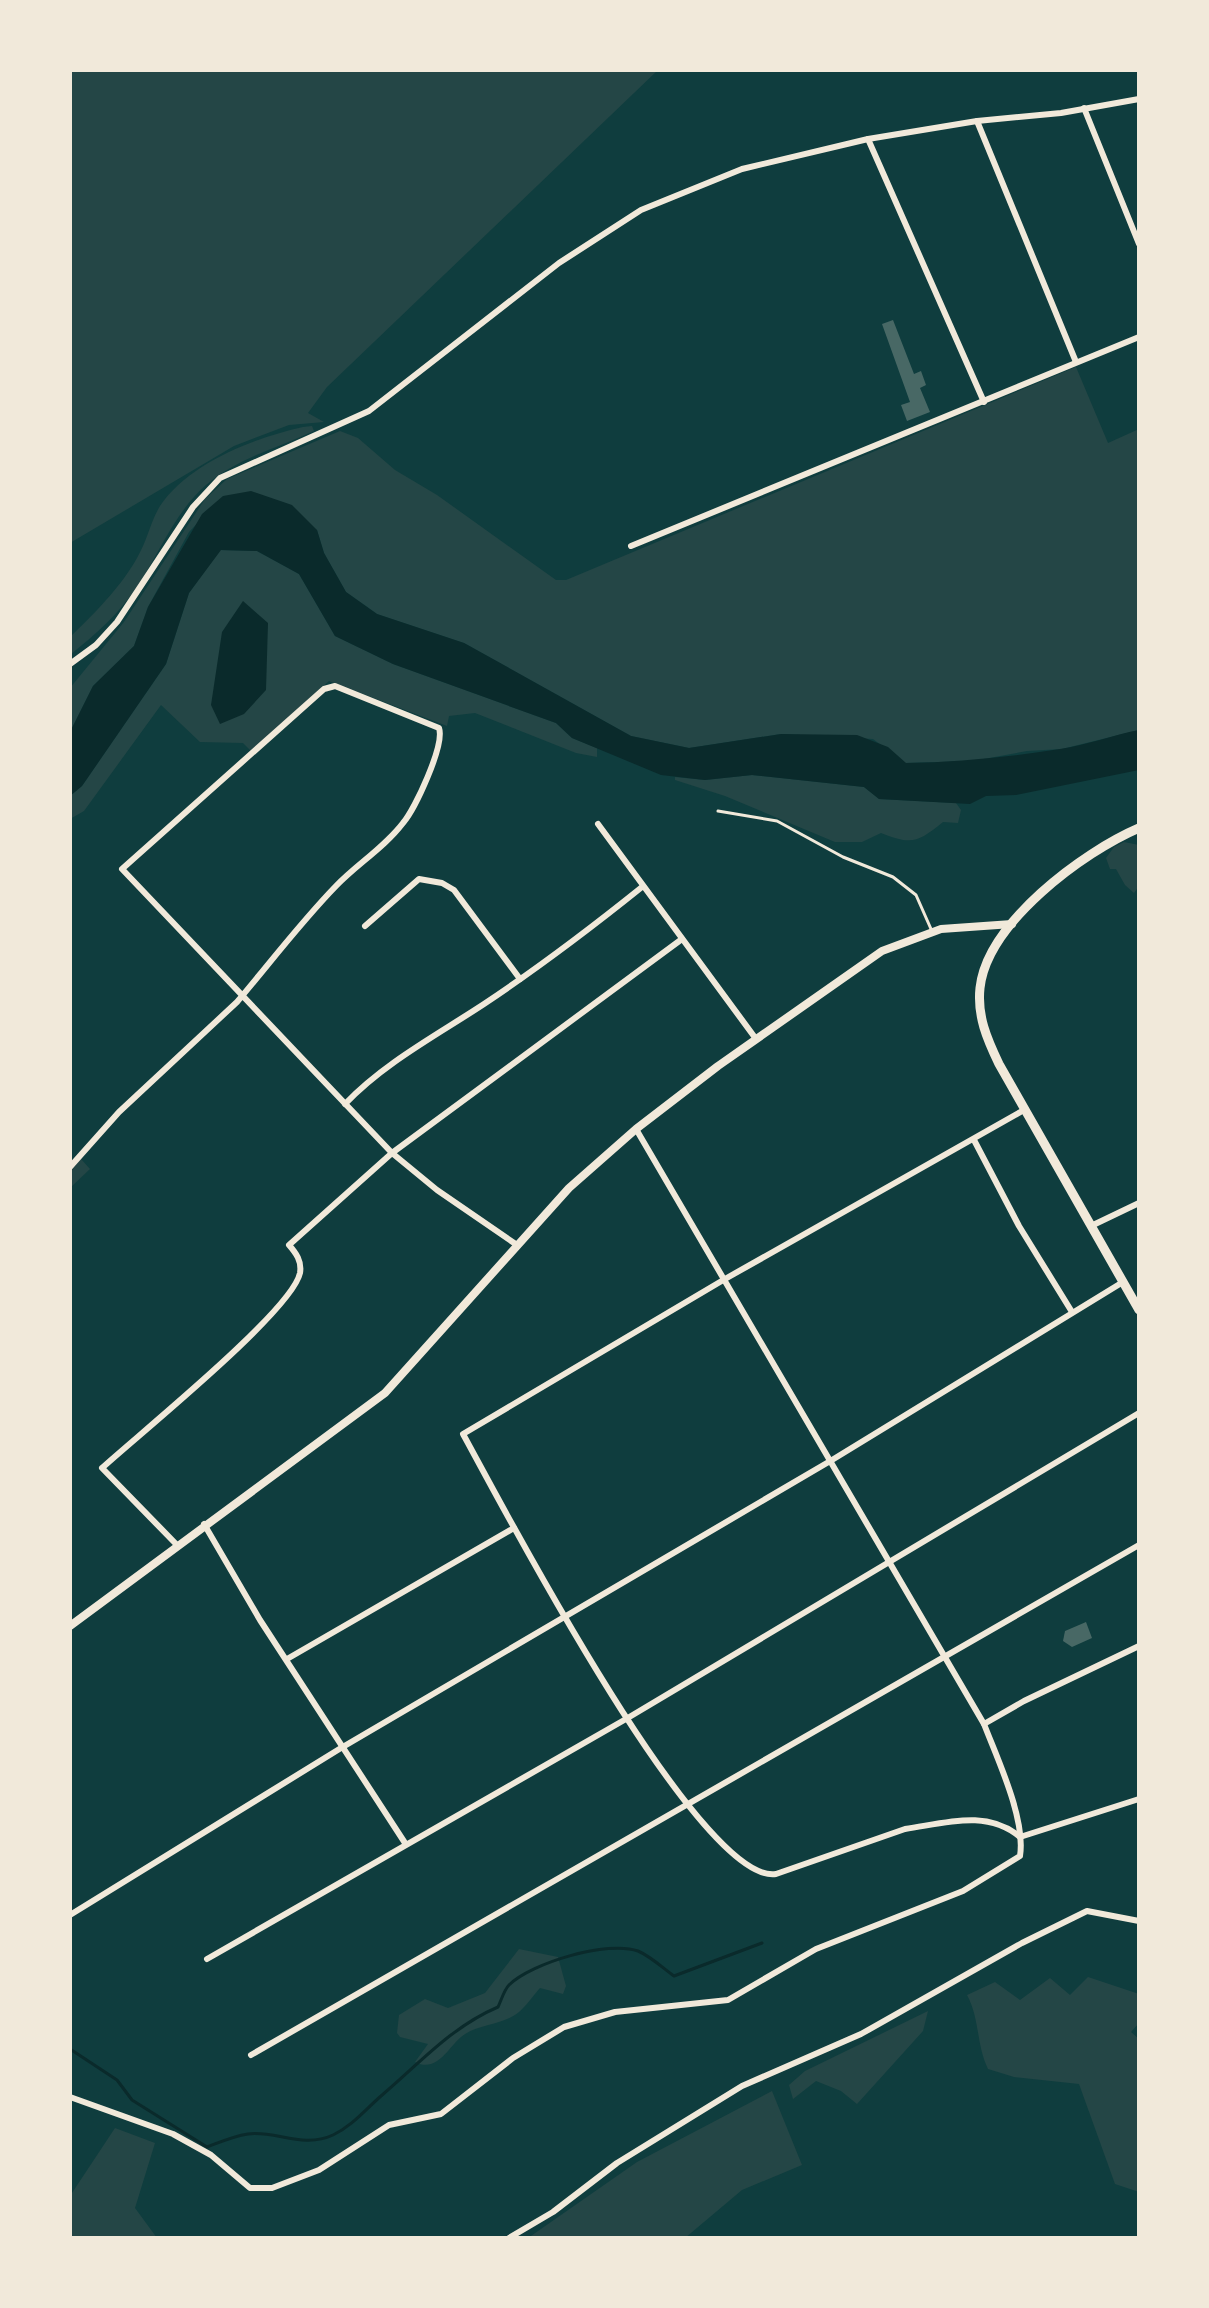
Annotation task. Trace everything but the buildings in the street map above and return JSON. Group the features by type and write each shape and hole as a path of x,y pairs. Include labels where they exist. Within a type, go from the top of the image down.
{"main road":[{"path":"1139,828 1078,864 1012,924 984,967 980,1009 987,1038 1024,1110 1139,1310"}],"street":[{"path":"70,664 96,645 117,622 193,507 220,478 369,411 559,263 641,210 742,169 868,139 1139,99"},
{"path":"1084,108 1139,244"},
{"path":"977,121 1076,362"},
{"path":"868,139 984,402"},
{"path":"1131,225 1139,221"},
{"path":"631,546 1139,337"},
{"path":"70,1167 126,1106 242,996 332,890 406,820 439,745 439,728 340,687 328,687 122,869 242,996 392,1153 437,1190 517,1245"},
{"path":"598,824 756,1039"},
{"path":"365,926 419,879 442,883 454,890 520,979"},
{"path":"345,1104 379,1071 400,1062 520,979 642,887"},
{"path":"70,1626 385,1393 569,1188 636,1129 756,1039 868,959 932,931 1012,924"},
{"path":"177,1545 102,1468 252,1337 299,1276 300,1261 289,1245 392,1153 682,939"},
{"path":"1020,1837 1002,1823 990,1820 915,1827 817,1862 768,1875 755,1871 686,1807 626,1719 463,1434 725,1279 1024,1110"},
{"path":"70,2097 173,2134 211,2155 250,2188 272,2188 319,2170 389,2125 441,2114 513,2058 572,2023 615,2012 722,2003 816,1949 963,1891 1015,1861 1021,1852 1006,1782 984,1724 636,1129"},
{"path":"974,1140 1019,1226 1072,1312"},
{"path":"1091,1226 1139,1203"},
{"path":"70,1915 341,1748 832,1460 1123,1282"},
{"path":"207,1959 626,1719 1139,1413"},
{"path":"204,1524 341,1748 405,1843"},
{"path":"287,1659 514,1528"},
{"path":"251,2055 1139,1545"},
{"path":"984,1724 1024,1701 1139,1646"},
{"path":"1020,1837 1139,1799"},
{"path":"509,2238 553,2212 617,2163 742,2086 861,2034 1022,1943 1087,1911 1139,1921"}],"lane":[{"path":"718,811 777,821 843,857 893,877 916,895 932,931"}],"shaded area":[{"path":"70,70 658,70 327,387 308,413 324,422 289,425 234,446 70,543"},
{"path":"1076,367 1108,443 1139,429 1139,730 1062,749 1027,751 973,761 905,763 873,739 781,734 689,748 631,736 464,643 377,614 346,592 324,553 317,530 223,497 189,532 148,607 134,646 93,686 70,732 70,688 124,622 205,499 227,479 340,431 358,438 395,470 437,495 556,580 566,580"},
{"path":"312,426 314,431 244,461 206,485 185,507 123,605 70,655 70,637 101,606 129,571 157,511 172,491 224,454"},
{"path":"251,491 292,505 317,530 324,553 346,592 377,614 464,643 631,736 689,748 781,734 857,735 888,747 906,763 1041,752 1139,730 1139,770 1016,795 986,796 970,804 879,799 864,787 752,775 705,780 661,775 572,738 556,723 393,664 335,636 299,574 257,551 221,550 189,593 166,664 82,786 70,796 70,732 93,686 134,646 148,607 202,514 223,496"},
{"path":"220,550 257,551 299,574 335,636 393,664 556,723 572,738 597,748 597,757 576,753 475,713 449,716 447,726 329,681 251,751 243,743 200,742 161,705 84,811 70,819 70,796 82,786 166,664 189,593"},
{"path":"243,601 268,623 266,690 244,714 220,724 211,705 222,632"},
{"path":"752,775 864,787 879,799 956,803 961,810 958,823 943,822 914,840 881,833 862,842 835,842 725,796 675,780 675,777 705,780"},
{"path":"1124,842 1139,845 1139,886 1134,893 1116,869 1110,869 1106,858 1114,847"},
{"path":"81,1159 90,1169 70,1188 70,1171"},
{"path":"519,1949 558,1957 566,1986 563,1994 540,1988 512,2017 468,2032 436,2062 423,2065 415,2062 428,2044 400,2037 397,2033 399,2015 425,1999 448,2008 485,1993"},
{"path":"1088,1977 1139,1994 1139,2023 1131,2032 1139,2039 1139,2192 1115,2184 1079,2084 1014,2077 988,2069 967,1995 995,1982 1020,2000 1050,1978 1070,1995"},
{"path":"928,2011 923,2031 857,2104 841,2091 816,2081 793,2099 789,2085 805,2071"},
{"path":"772,2091 802,2165 742,2190 685,2238 528,2238 637,2162"},
{"path":"115,2128 155,2143 135,2208 157,2238 70,2238 70,2196"}],"waterway":[{"path":"70,2049 117,2080 132,2100 207,2147 258,2133 300,2140 322,2139 352,2122 450,2036 498,2007 509,1985 534,1969 590,1951 625,1948 643,1953 674,1976 762,1943"}]}
